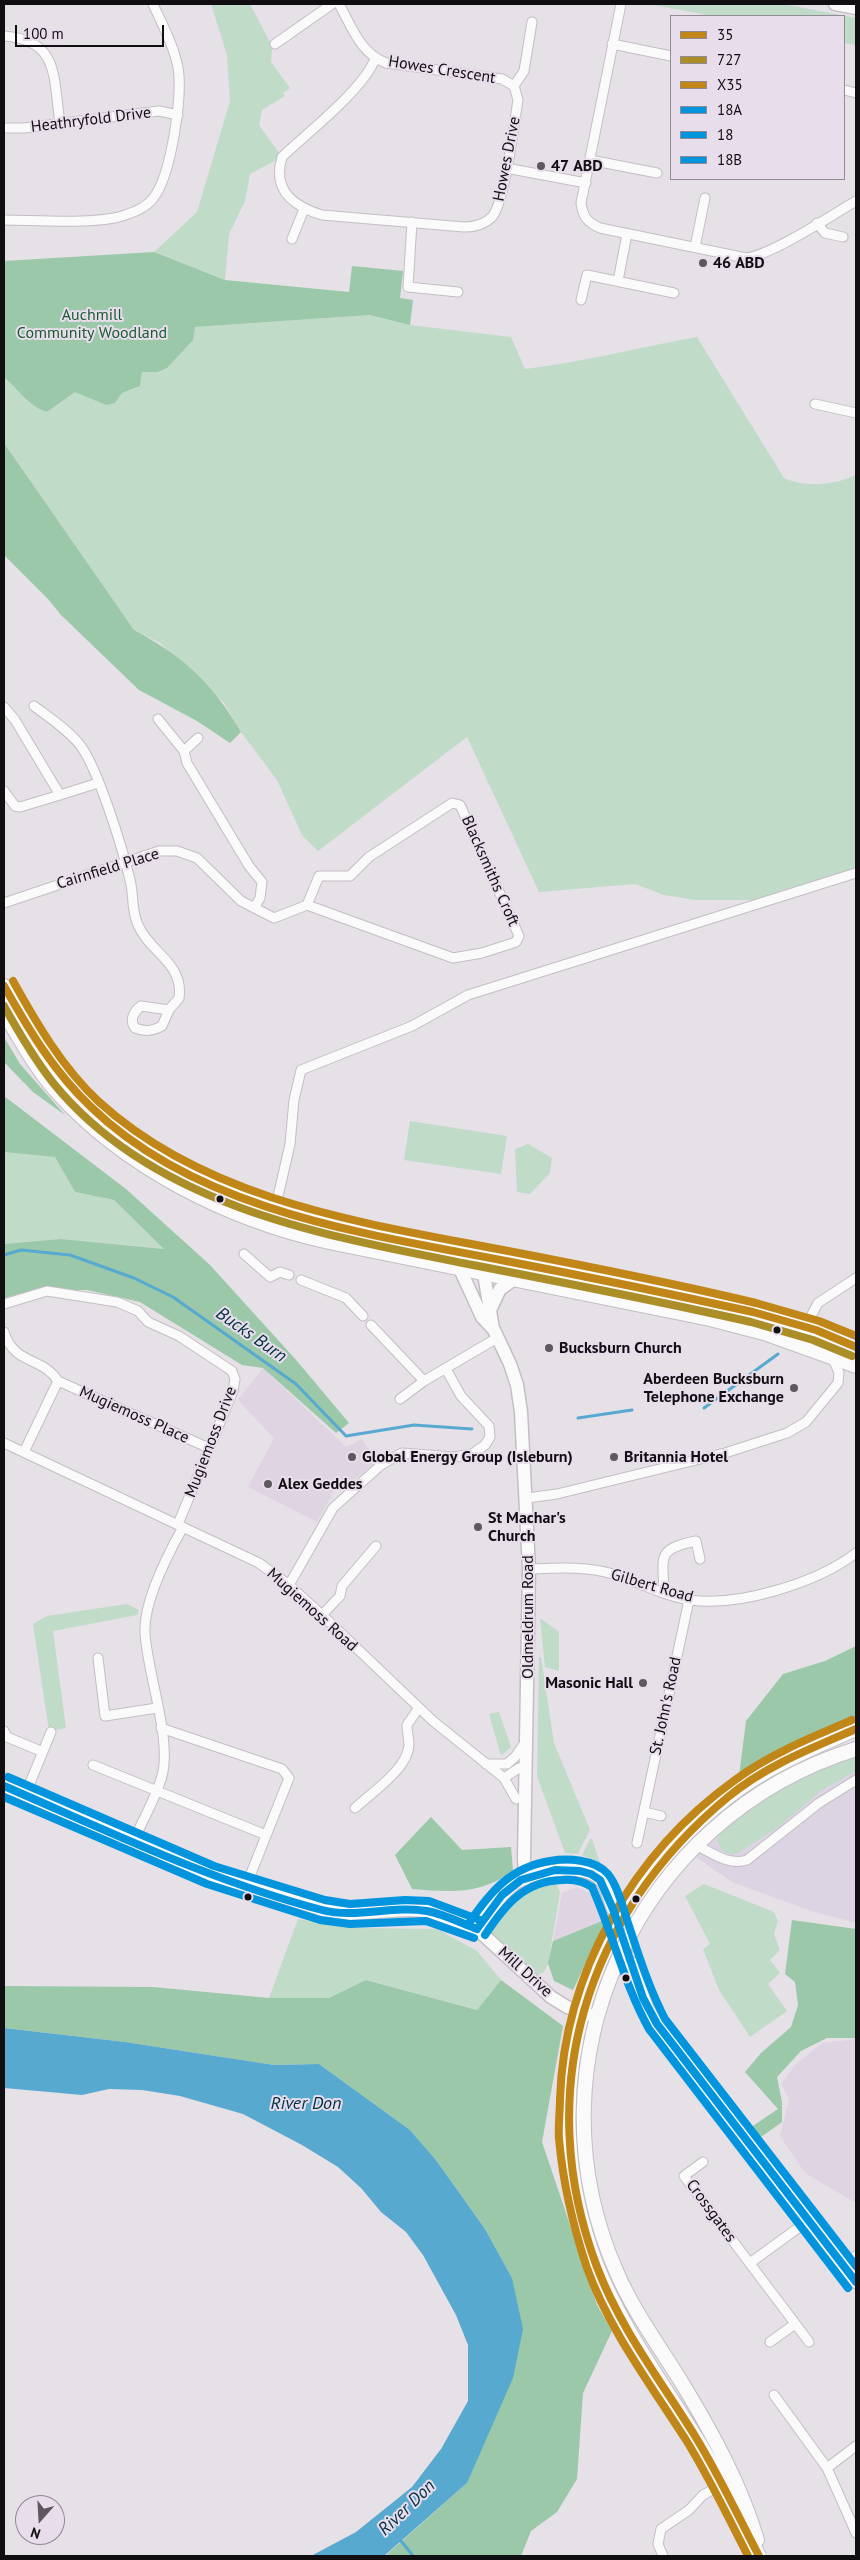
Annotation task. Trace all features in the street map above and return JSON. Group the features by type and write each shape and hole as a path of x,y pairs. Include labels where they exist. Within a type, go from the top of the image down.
{"main road":[{"path":"4,986 46,1056 64,1080 95,1112 141,1146 195,1178 276,1209 322,1224 470,1255 621,1283 806,1326 856,1348"},
{"path":"4,1012 37,1067 56,1091 88,1122 127,1153 163,1176 243,1217 300,1236 460,1270 710,1319 797,1344 856,1366"},
{"path":"760,2556 697,2439 616,2305 597,2265 584,2228 573,2178 568,2104 573,2054 582,2013 598,1966 621,1918 650,1874 670,1850 712,1810 745,1784 807,1750 856,1729"},
{"path":"760,2556 749,2512 735,2480 686,2389 629,2299 616,2272 598,2221 588,2174 584,2125 586,2073 596,2017 615,1962 634,1925 658,1889 696,1845 722,1821 753,1797 807,1767 856,1749"}],"street":[{"path":"4,220 107,219 124,216 140,209 155,197 163,178 178,115 180,91 178,66 153,4"},
{"path":"275,44 332,4"},
{"name":"Howes Crescent","path":"339,4 364,50 375,59 502,79 514,86"},
{"path":"620,4 582,204 583,214 589,223 600,228 746,258 755,257 856,200"},
{"path":"835,4 856,8"},
{"path":"514,86 524,71 532,22"},
{"path":"4,36 28,39 38,45 46,54 50,63 60,123"},
{"path":"612,44 670,56"},
{"path":"292,239 304,209 295,204 280,182 278,169 282,157 350,94 368,74 375,59"},
{"name":"Howes Drive","path":"304,209 322,214 474,227 486,222 498,207 518,100 514,86"},
{"name":"Heathryfold Drive","path":"4,128 159,111 178,115"},
{"path":"590,160 657,173"},
{"path":"506,168 586,183"},
{"path":"695,247 705,198"},
{"path":"412,222 408,287 458,292"},
{"path":"818,223 825,233 844,237"},
{"path":"618,281 627,234"},
{"path":"582,300 587,275 674,293"},
{"path":"815,404 856,413"},
{"path":"34,706 79,744 87,755 125,861 132,891 134,915 138,927 178,975 179,998 168,1010"},
{"path":"4,707 15,720 60,796"},
{"path":"158,719 184,751 187,763 249,866 262,882 260,898 254,908"},
{"path":"184,751 198,738"},
{"path":"4,791 12,803 20,807 98,783"},
{"name":"Blacksmiths Croft","path":"452,803 457,803 460,805 519,936 518,940 482,953 454,958 307,905 320,876 350,876 368,857 452,803"},
{"name":"Cairnfield Place","path":"4,903 158,851 176,851 202,862 241,901 274,918 307,905"},
{"path":"271,1227 290,1144 294,1100 301,1070 412,1026 468,995 856,873"},
{"path":"244,1254 270,1277 280,1272 289,1275"},
{"name":"Oldmeldrum Road","path":"470,1255 484,1274 496,1334 518,1384 527,1498 529,1570 525,1879"},
{"name":"Oldmeldrum Road","path":"460,1270 482,1317 496,1334"},
{"path":"797,1344 818,1303 856,1278"},
{"path":"301,1280 346,1298 363,1316"},
{"path":"491,1309 500,1289 513,1280"},
{"name":"Mugiemoss Drive","path":"4,1304 48,1290 117,1302 138,1310 148,1322 179,1336 230,1368 234,1376 235,1385 155,1585 147,1611 145,1633 163,1742 162,1775 133,1842"},
{"path":"371,1325 424,1381"},
{"name":"Mugiemoss Place","path":"4,1332 8,1344 17,1354 52,1372 58,1381 210,1448"},
{"path":"400,1399 496,1334"},
{"path":"527,1498 557,1494 725,1453 787,1433 806,1422 832,1391 839,1377 832,1356"},
{"path":"289,1584 333,1508 381,1466 402,1453 464,1456 479,1451 486,1444 490,1437 489,1426 461,1396 446,1369"},
{"name":"Mugiemoss Place","path":"24,1452 58,1381"},
{"name":"Mugiemoss Road","path":"4,1443 259,1563 289,1584 418,1709 504,1778 516,1799"},
{"path":"664,1592 663,1558 666,1552 678,1545 696,1541 700,1559"},
{"path":"322,1615 340,1596 342,1586 376,1546"},
{"name":"Gilbert Road","path":"529,1570 595,1570 689,1600 716,1602 742,1599 803,1581 856,1554"},
{"name":"St. John's Road","path":"636,1843 689,1600"},
{"path":"98,1658 105,1716 157,1708"},
{"path":"355,1808 395,1773 406,1757 409,1745 407,1725 418,1709"},
{"path":"161,1728 282,1770 289,1778 246,1886"},
{"path":"4,1731 8,1737 43,1752"},
{"path":"25,1795 51,1732"},
{"path":"486,1764 507,1764 518,1754 527,1740"},
{"path":"93,1765 266,1835"},
{"path":"504,1778 518,1768"},
{"path":"696,1845 726,1860 740,1862 747,1860 819,1803 856,1780"},
{"name":"Mill Drive","path":"4,1786 211,1875 324,1910 350,1914 406,1910 428,1911 477,1929 552,1998 582,2013 596,2017"},
{"path":"644,1812 661,1816"},
{"path":"477,1929 511,1887 525,1879 562,1870 584,1871 600,1880 613,1908"},
{"path":"631,1962 646,2007 657,2024 856,2282"},
{"name":"Crossgates","path":"703,2162 684,2176 809,2342"},
{"path":"750,2263 809,2220"},
{"path":"841,2262 856,2256"},
{"path":"770,2342 795,2324"},
{"path":"774,2395 827,2468 856,2533"},
{"path":"827,2468 856,2446"},
{"path":"664,2556 658,2544 661,2529 689,2510 703,2495 735,2480"}],"shaded area":[{"path":"263,1368 346,1447 362,1439 377,1462 352,1481 345,1478 336,1487 317,1522 248,1487 274,1438 238,1400"},
{"path":"856,1753 856,1923 811,1911 732,1882 693,1855 741,1810"},
{"path":"577,1887 600,1898 607,1919 553,1941 562,1893"},
{"path":"856,2039 856,2203 805,2173 780,2136 789,2099 781,2084 795,2065 822,2043"}],"green space":[{"path":"211,4 250,4 272,46 271,62 290,88 283,93 285,96 262,110 259,125 282,157 250,174 245,201 229,234 225,280 154,252 197,212 230,101 227,55"},
{"path":"647,4 783,4 840,15 703,15"},
{"path":"845,16 856,18 856,45 845,43"},
{"name":"Auchmill Community Woodland","path":"154,252 225,280 349,292 352,266 403,271 400,298 413,300 410,325 370,315 195,327 193,340 167,368 158,372 142,372 140,386 122,393 115,403 106,405 75,392 47,412 29,402 4,377 4,261"},
{"path":"370,315 410,325 511,337 525,369 697,337 784,478 801,483 820,484 839,481 856,475 856,868 762,900 695,900 664,895 635,884 539,892 467,737 318,851 302,835 277,780 241,732 224,703 160,643 134,630 4,443 4,377 29,402 47,412 75,392 115,403 122,393 140,386 142,372 158,372 167,368 195,327"},
{"path":"4,443 134,630 182,661 220,700 241,732 230,743 197,721 139,690 61,615 48,599 4,555"},
{"path":"4,1037 20,1064 65,1115 33,1092 4,1062"},
{"path":"4,1096 126,1189 210,1265 297,1361 349,1423 336,1433 263,1368 242,1365 140,1302 87,1290 34,1290 4,1298 4,1244 61,1239 164,1249 114,1200 75,1192 55,1157 4,1152"},
{"path":"410,1121 507,1136 501,1174 404,1160"},
{"path":"528,1144 552,1158 550,1173 530,1194 517,1192 515,1149"},
{"path":"4,1152 55,1157 75,1192 114,1200 165,1249 61,1239 4,1244"},
{"path":"127,1604 139,1610 137,1615 53,1631 66,1728 49,1731 33,1624 47,1616"},
{"path":"540,1618 559,1632 559,1671 545,1667"},
{"path":"856,1646 856,1721 793,1743 739,1776 746,1721 783,1674 825,1661"},
{"path":"539,1657 541,1657 554,1743 590,1830 578,1854 565,1853 537,1776"},
{"path":"499,1712 511,1747 501,1756 489,1714"},
{"path":"856,1755 856,1771 822,1790 777,1828 736,1854 726,1853 722,1850 717,1841 720,1830 780,1787"},
{"path":"431,1817 462,1850 511,1847 513,1871 501,1879 477,1888 453,1891 412,1889 395,1855"},
{"path":"590,1839 592,1839 600,1863 582,1855"},
{"path":"543,1883 556,1883 560,1892 548,1965 543,1973 534,1976 482,1934 517,1888"},
{"path":"704,1884 774,1912 778,1921 774,1934 780,1950 770,1960 780,1973 768,1984 787,2011 750,2037 719,1990 703,1949 710,1944 685,1896"},
{"path":"298,1919 351,1928 437,1929 477,1951 501,1980 477,2010 367,1980 329,1998 269,1998"},
{"path":"607,1919 573,1990 554,1981 548,1963 553,1941"},
{"path":"792,1920 856,1929 856,2038 827,2038 801,2051 777,2077 782,2102 782,2122 761,2137 750,2128 778,2109 745,2072 761,2053 791,2027 798,2005 795,1982 785,1974"},
{"path":"366,1980 477,2010 501,1980 563,2026 542,2142 597,2305 612,2331 583,2393 577,2479 557,2512 531,2531 521,2556 385,2556 467,2483 512,2278 485,2229 436,2160 410,2130 319,2064 274,2065 125,2042 4,2028 4,1986 153,1987 269,1998 329,1998"}],"water":[{"name":"River Don","path":"4,2028 125,2042 274,2065 319,2064 410,2130 436,2160 485,2229 512,2278 523,2329 513,2378 467,2483 384,2556 311,2556 356,2532 412,2487 441,2449 468,2401 468,2345 456,2315 423,2255 406,2232 381,2212 361,2188 338,2167 302,2145 243,2114 180,2096 142,2090 109,2089 82,2095 4,2088"}],"waterway":[{"name":"Bucks Burn","path":"4,1255 21,1250 70,1255 134,1278 173,1297 296,1384 346,1436 414,1425 472,1429"},
{"name":"Bucks Burn","path":"704,1408 778,1354"},
{"name":"Bucks Burn","path":"578,1418 632,1410"},
{"path":"398,2537 413,2556"}],"tunnel":[{"path":"613,1909 631,1963"}],"transit line":[{"name":"X35","path":"13,981 41,1029 62,1059 98,1101 141,1135 188,1163 237,1185 289,1203 342,1217 630,1275 756,1303 819,1321 856,1336"},
{"name":"35","path":"4,986 54,1065 65,1080 91,1107 134,1142 181,1171 232,1194 286,1213 341,1228 599,1279 753,1312 816,1330 856,1347"},
{"name":"727","path":"4,1006 47,1075 95,1126 141,1160 192,1188 246,1210 360,1242 612,1292 751,1322 813,1340 852,1356"},
{"name":"X35","path":"748,2556 686,2440 619,2335 596,2291 587,2268 569,2204 559,2139 564,2052 575,2006 590,1962 611,1920 636,1880 665,1843 698,1809 748,1771 792,1747 852,1720"},
{"name":"35","path":"759,2556 704,2451 629,2333 606,2290 597,2267 578,2201 570,2136 572,2072 584,2011 606,1951 638,1896 679,1844 728,1797 757,1776 789,1759 856,1729"},
{"name":"18B","path":"8,1777 214,1866 325,1900 350,1904 405,1900 429,1901 480,1920"},
{"name":"18A","path":"4,1786 160,1854 240,1885 281,1898 335,1912 427,1911 446,1916 477,1929"},
{"name":"18","path":"4,1797 207,1884 320,1920 350,1924 426,1921 474,1938"},
{"name":"18B","path":"469,1923 485,1901 503,1883 513,1875 536,1864 564,1860 580,1861 596,1865 608,1874 617,1891 645,1972 665,2019 856,2266"},
{"name":"18A","path":"477,1929 502,1895 521,1880 555,1870 580,1871 591,1874 600,1880 613,1909 643,1998 657,2024 856,2282"},
{"name":"18","path":"485,1935 508,1905 526,1890 537,1885 549,1881 570,1880 592,1887 632,1994 649,2029 848,2288"}],"place":[{"name":"47 ABD","path":"541,166"},
{"name":"46 ABD","path":"703,263"},
{"name":"Bucksburn Church","path":"549,1348"},
{"name":"Aberdeen Bucksburn Telephone Exchange","path":"794,1388"},
{"name":"Global Energy Group (Isleburn)","path":"352,1457"},
{"name":"Britannia Hotel","path":"614,1457"},
{"name":"Alex Geddes","path":"268,1484"},
{"name":"St Machar's Church","path":"478,1527"},
{"name":"Masonic Hall","path":"643,1683"}]}
